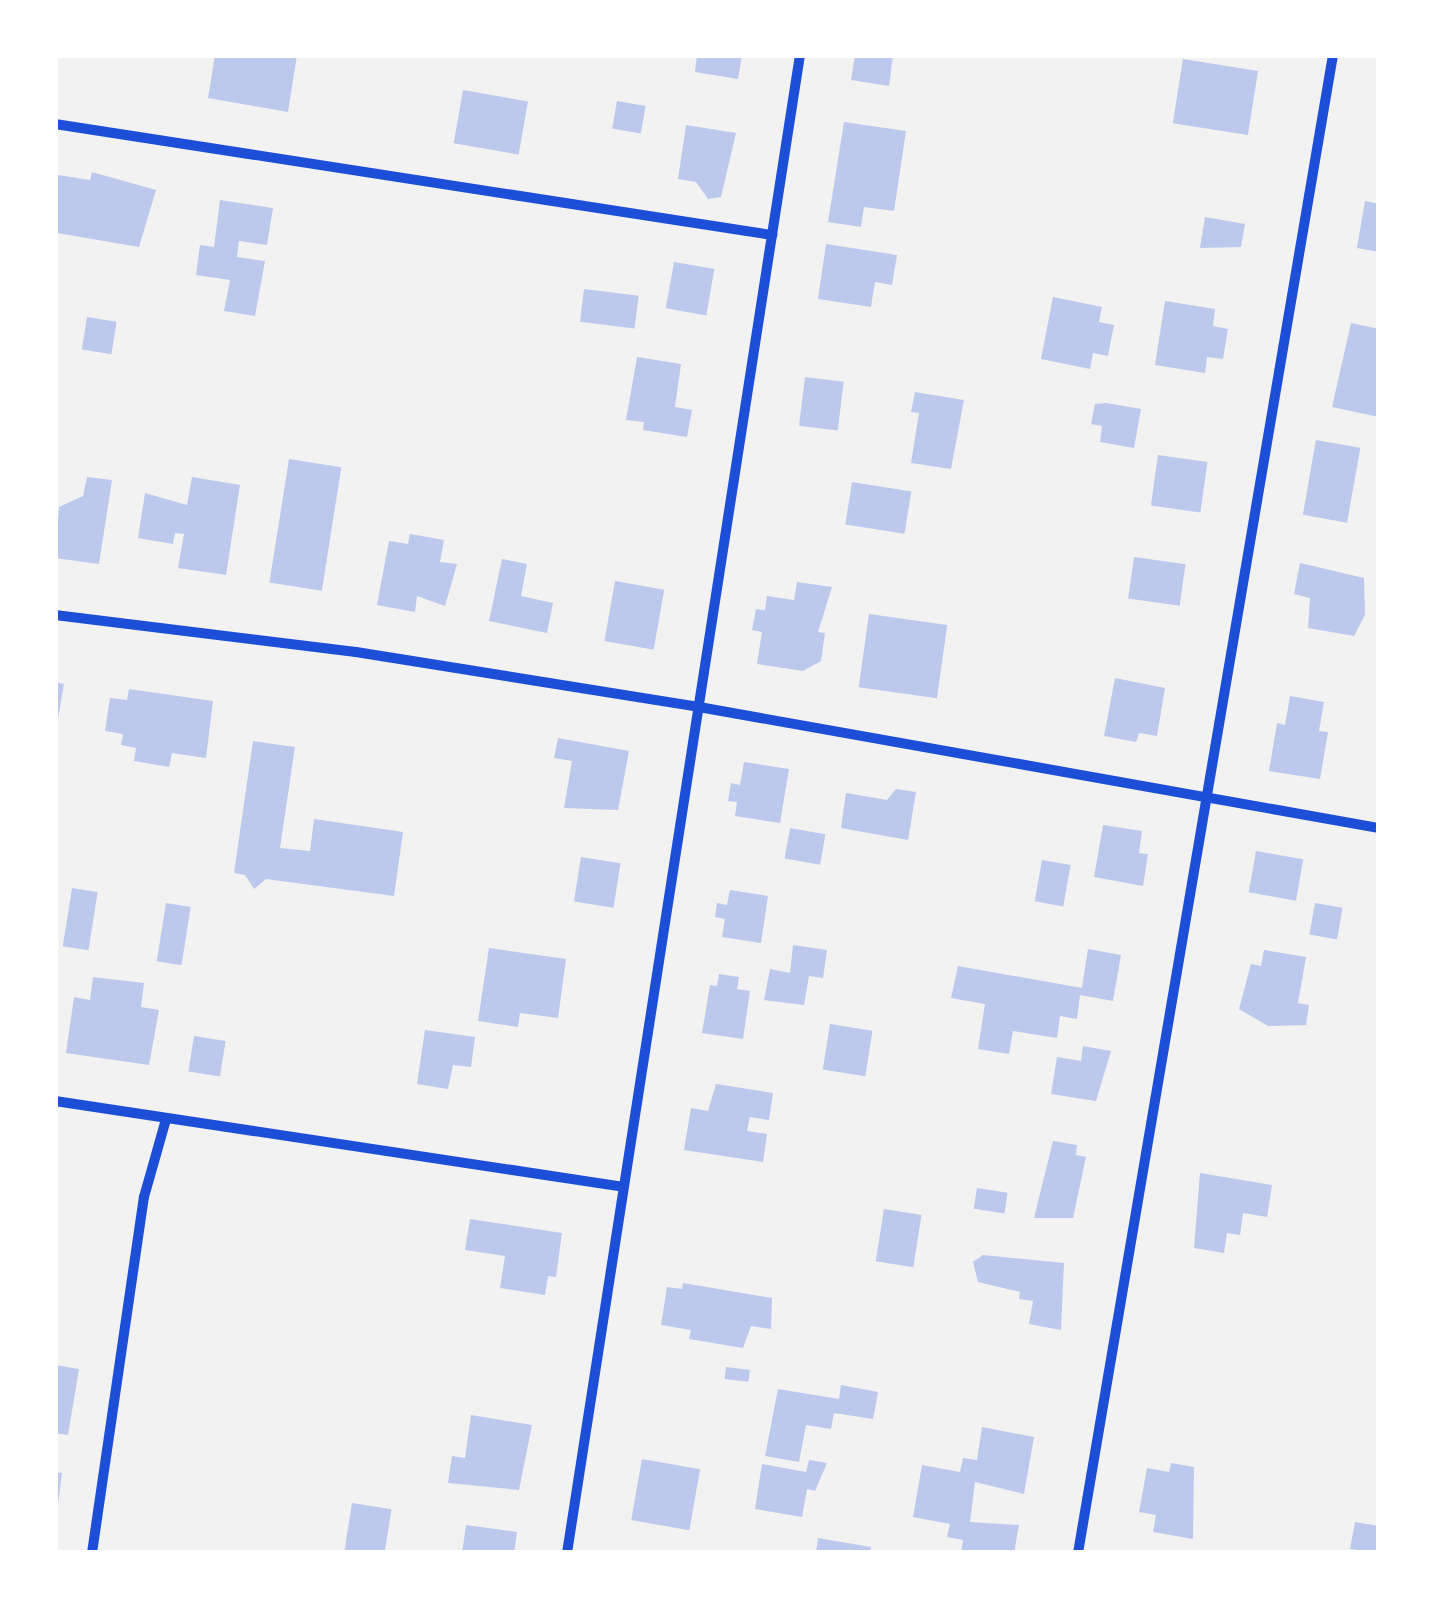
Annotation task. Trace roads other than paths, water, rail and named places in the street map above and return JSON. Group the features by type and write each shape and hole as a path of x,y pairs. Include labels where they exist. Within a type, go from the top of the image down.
{"street":[{"path":"567,1553 800,55"},
{"path":"1078,1553 1333,55"},
{"path":"55,124 772,235"},
{"path":"55,614 356,652 700,707 1379,828"},
{"path":"55,1101 624,1187"},
{"path":"92,1553 144,1197 166,1119"}]}
